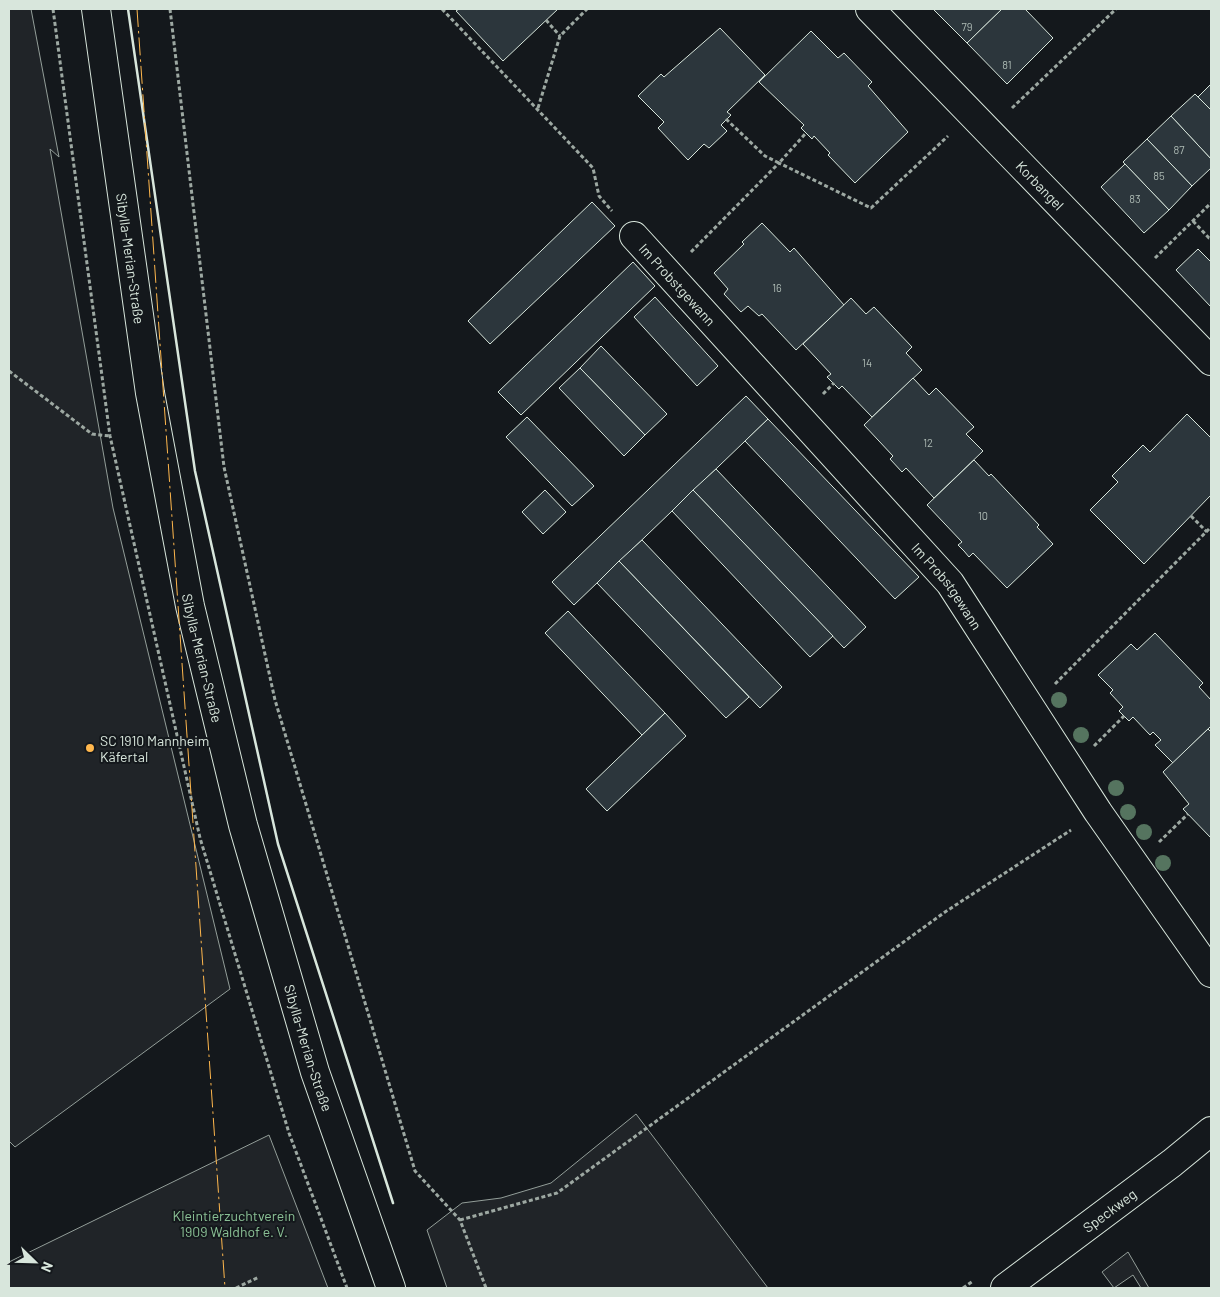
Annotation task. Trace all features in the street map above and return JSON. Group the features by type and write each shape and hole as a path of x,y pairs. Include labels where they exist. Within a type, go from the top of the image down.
{"street":[{"name":"Sibylla-Merian-Straße","path":"96,9 150,393 190,606 244,824 313,1062 391,1288"},
{"name":"Korbangel","path":"870,9 1211,361"},
{"name":"Im Probstgewann","path":"634,236 950,582 1098,812 1211,973"},
{"name":"Speckweg","path":"1005,1288 1172,1163 1211,1131"}],"path":[{"path":"170,9 224,467 275,700 415,1171 460,1220 486,1288"},
{"path":"442,9 593,168 599,196 634,236"},
{"path":"538,108 560,36 587,9"},
{"path":"726,119 765,156 871,208 980,122 1116,9"},
{"path":"546,20 560,36"},
{"path":"670,275 806,133"},
{"path":"1133,279 1211,203"},
{"path":"1192,221 1211,238"},
{"path":"9,371 92,434 110,436"},
{"path":"1191,516 1208,532"},
{"path":"1031,708 1211,527"},
{"path":"1070,769 1124,716"},
{"path":"460,1220 557,1192 945,912 1098,812"},
{"path":"1135,866 1188,814"},
{"path":"236,1288 259,1277"}],"green space":[{"name":"SC 1910 Mannheim Käfertal","path":"9,9 31,9 59,157 50,149 113,508 230,989 15,1147 9,1141"},
{"path":"636,1114 768,1288 447,1288 427,1230 462,1203 501,1198 551,1183"},
{"name":"Kleintierzuchtverein 1909 Waldhof e. V.","path":"269,1135 328,1288 9,1288 9,1262"},
{"path":"1128,1252 1149,1288 1141,1288 1133,1275 1114,1288 1102,1272"}],"building":[{"path":"459,9 558,9 503,61 456,11"},
{"path":"933,9 1002,9 967,43"},
{"path":"1002,9 1025,9 1053,38 1007,84 967,43"},
{"path":"720,28 765,75 727,112 731,115 721,125 727,131 709,148 704,144 688,160 658,128 664,122 638,96 661,74 664,77"},
{"path":"811,31 838,58 844,53 872,82 868,86 908,132 855,183 828,155 830,153 814,136 812,139 801,128 804,125 759,82"},
{"path":"1211,84 1211,110 1198,97"},
{"path":"1195,94 1211,110 1211,159 1171,116"},
{"path":"1171,116 1211,159 1211,168 1192,186 1147,139"},
{"path":"1147,139 1192,186 1169,210 1123,162"},
{"path":"1125,164 1169,210 1144,233 1101,187"},
{"path":"592,202 615,226 490,344 468,321"},
{"path":"762,223 790,252 794,248 844,305 796,350 762,314 759,316 748,306 741,312 724,294 728,289 714,273 744,244 742,242"},
{"path":"1198,249 1211,262 1211,307 1176,270"},
{"path":"633,262 655,286 521,415 498,392"},
{"path":"655,297 718,366 697,386 634,317"},
{"path":"851,298 866,314 874,307 912,347 906,353 922,370 872,417 842,386 839,389 827,377 831,374 803,344"},
{"path":"601,346 667,414 645,435 580,368"},
{"path":"580,368 645,435 624,456 559,388"},
{"path":"913,378 929,395 936,388 974,427 966,434 983,451 934,498 906,468 902,472 890,459 893,456 864,425"},
{"path":"746,396 768,419 574,605 552,582"},
{"path":"1187,414 1211,438 1211,495 1144,564 1090,510 1118,482 1112,476 1143,445 1150,452"},
{"path":"527,417 594,486 572,506 506,437"},
{"path":"768,419 919,577 895,599 745,441"},
{"path":"974,460 989,476 991,474 1039,525 1037,527 1053,544 1007,588 973,553 969,557 958,545 962,542 927,505"},
{"path":"716,469 866,627 844,648 693,490"},
{"path":"545,490 566,512 543,534 522,512"},
{"path":"693,490 833,636 810,657 672,511"},
{"path":"642,540 782,687 760,708 619,561"},
{"path":"619,561 749,697 726,718 597,583"},
{"path":"568,611 665,713 642,735 545,633"},
{"path":"1155,633 1203,683 1199,687 1211,700 1211,726 1173,763 1155,745 1161,740 1153,732 1150,735 1133,717 1129,721 1119,711 1123,707 1110,693 1113,690 1098,675 1131,644 1137,650"},
{"path":"665,713 686,736 607,811 586,789"},
{"path":"1208,729 1211,732 1211,838 1183,809 1189,804 1163,772"}],"wall":[{"path":"128,9 195,471 278,844 393,1203"}],"power":[{"path":"137,9 225,1288"}],"place":[{"name":"SC 1910 Mannheim Käfertal","path":"90,748"}]}
